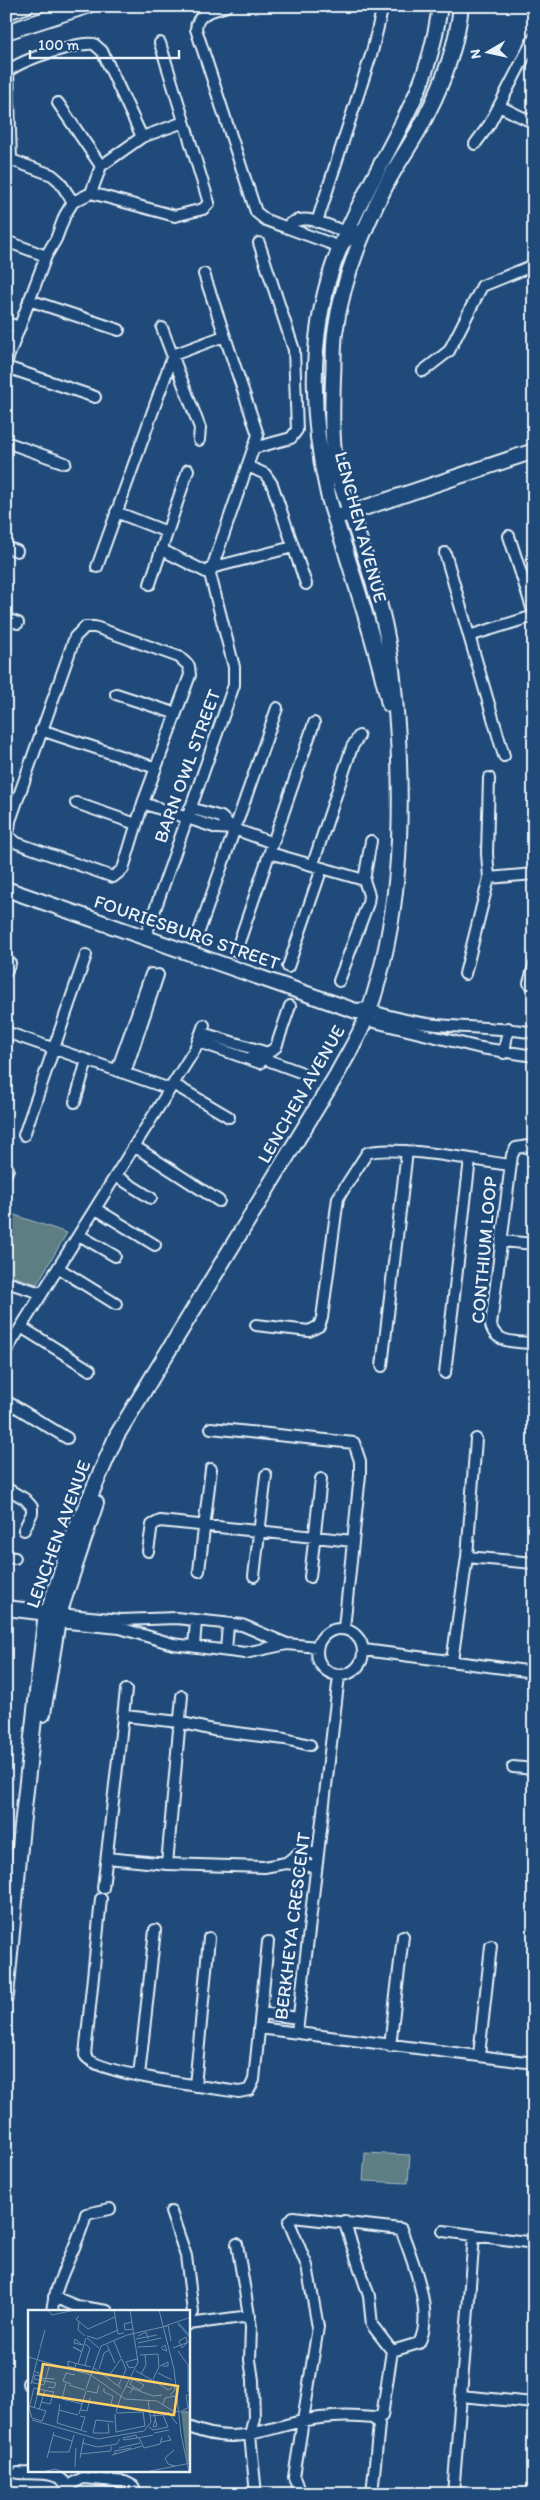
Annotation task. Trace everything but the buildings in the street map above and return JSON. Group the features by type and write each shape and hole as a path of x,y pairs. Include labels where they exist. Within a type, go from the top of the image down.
{"main road":[{"path":"6,12 26,6"},
{"path":"6,32 87,6"},
{"name":"LENCHEN AVENUE","path":"398,749 373,640 328,495 319,443 316,381 321,317 332,269 419,89 437,27 440,6"},
{"name":"LENCHEN AVENUE","path":"6,1996 27,1776 52,1618 91,1490 117,1435 336,1076 364,1014 393,914 398,875 401,803 394,681 381,609 337,472 331,418 334,334 352,265 369,222 387,183 427,115 440,86 456,37 461,6"},
{"path":"335,518 534,451"},
{"name":"FOURIESBURG STREET","path":"6,889 364,1014"},
{"path":"6,1608 52,1618"},
{"path":"6,1616 52,1618"}],"street":[{"path":"226,6 199,17 196,29 252,206 260,217 286,227 345,240 369,222"},
{"path":"317,222 372,52 383,6"},
{"path":"475,144 489,126 534,38"},
{"path":"73,202 60,181 52,175 9,158 8,72 16,65 82,43 94,44 102,51 142,137"},
{"path":"95,397 6,365 46,256 73,202 91,193 175,216 207,207 209,199 160,43"},
{"path":"58,103 100,166"},
{"path":"499,106 534,123"},
{"path":"91,193 100,166 142,137 184,122"},
{"path":"286,227 302,218 317,222 345,240 352,265"},
{"path":"6,241 46,256"},
{"path":"254,448 291,438 297,430 294,350 259,243"},
{"path":"423,371 449,351 482,286 534,265"},
{"path":"204,274 257,429 257,440 210,571"},
{"path":"29,300 119,330"},
{"path":"6,323 20,327"},
{"path":"162,328 200,428 199,440"},
{"path":"97,567 173,355 224,336"},
{"path":"6,442 64,463"},
{"path":"248,466 265,474 272,484 306,584"},
{"path":"150,584 188,470"},
{"path":"116,512 167,532"},
{"path":"469,636 534,615 509,536"},
{"path":"6,547 17,551"},
{"path":"162,550 210,571 293,547"},
{"path":"445,553 504,756"},
{"name":"BARN OWL STREET","path":"145,938 234,685 232,661 216,605 210,571"},
{"path":"6,619 18,622"},
{"path":"88,626 179,657 190,668 190,675 174,713 136,824 123,869 113,877 10,838 7,832 41,730 75,637 88,626"},
{"path":"116,694 174,713"},
{"path":"196,937 276,708"},
{"path":"236,951 314,723"},
{"path":"41,730 156,768"},
{"path":"288,967 352,747 359,736"},
{"path":"465,974 489,878 486,854 489,778"},
{"path":"76,803 136,824"},
{"path":"143,803 217,828 234,829"},
{"path":"190,808 221,817 234,829 272,848 317,866 364,880"},
{"path":"339,981 368,903 369,895 364,880 372,841"},
{"path":"489,878 534,874"},
{"path":"24,1135 86,955"},
{"path":"529,983 534,966"},
{"path":"118,1071 155,974"},
{"path":"202,1034 268,1053 276,1046 290,1006"},
{"path":"364,1014 435,1025 508,1028 534,1033"},
{"path":"364,1014 504,1053 534,1056"},
{"path":"504,1053 508,1028"},
{"path":"118,1071 126,1031"},
{"path":"6,1032 118,1071 171,1086 229,1117"},
{"path":"202,1034 275,1069"},
{"path":"202,1034 300,1072"},
{"path":"6,1351 96,1209 202,1034"},
{"path":"74,1102 88,1060"},
{"name":"CONTHIUM LOOP","path":"534,1145 516,1148 512,1155 492,1330 502,1340 534,1343"},
{"path":"134,1146 219,1201"},
{"path":"256,1325 306,1330 318,1328 322,1318 337,1203 340,1194 367,1153 375,1150 407,1151 510,1165"},
{"path":"382,1366 407,1151"},
{"path":"445,1373 470,1159"},
{"path":"116,1176 151,1198"},
{"path":"96,1209 155,1244"},
{"path":"79,1235 115,1256"},
{"path":"501,1240 534,1244"},
{"path":"57,1271 96,1299"},
{"path":"57,1271 116,1304"},
{"path":"6,1282 41,1293"},
{"path":"21,1327 90,1370"},
{"path":"6,1401 62,1438 6,1407"},
{"path":"211,1428 354,1443 360,1470 344,1628"},
{"path":"452,1661 467,1557 476,1439"},
{"path":"199,1571 211,1469"},
{"path":"254,1576 266,1475"},
{"path":"310,1577 321,1479"},
{"path":"7,1485 32,1507 32,1513 24,1530"},
{"path":"148,1551 155,1522 352,1541"},
{"path":"467,1557 534,1564"},
{"path":"52,1618 121,1620 171,1618 249,1626 286,1644"},
{"path":"52,1618 120,1628 173,1644 248,1653 286,1644 317,1647"},
{"path":"194,1646 196,1621"},
{"path":"226,1650 228,1625"},
{"path":"344,1628 354,1632 360,1639 364,1650 361,1664 354,1672 339,1676 330,1673 320,1664 317,1647 324,1635 330,1631 344,1628"},
{"path":"364,1650 534,1672"},
{"name":"BERKHEYA CRESCENT","path":"339,1676 297,2032 390,2046 534,2063"},
{"path":"103,1888 125,1716 126,1690"},
{"path":"167,1864 182,1696"},
{"path":"125,1716 180,1722 213,1730 285,1739 310,1745"},
{"path":"513,1766 534,1769"},
{"path":"286,1863 298,1853 318,1853"},
{"path":"107,1858 167,1864 264,1867 286,1863 316,1867"},
{"path":"101,1899 85,2056 93,2063 139,2076 239,2092 249,2090 254,2080 268,1942"},
{"path":"139,2076 155,1930"},
{"path":"390,2046 403,1936"},
{"path":"195,2086 209,1938"},
{"path":"479,2055 491,1946"},
{"path":"261,2013 298,2018"},
{"path":"259,2028 297,2032"},
{"path":"52,2310 54,2297 86,2214 110,2209"},
{"path":"171,2212 186,2256 193,2312 190,2320"},
{"path":"300,2494 294,2477 318,2327 307,2266 289,2222 296,2216 402,2229 418,2278 425,2333 419,2343 392,2351"},
{"path":"190,2427 229,2437 250,2435 303,2422 340,2417 373,2418 382,2416 392,2351 372,2325 369,2296 344,2221"},
{"path":"443,2232 534,2243"},
{"path":"456,2493 461,2396 474,2236"},
{"path":"237,2244 250,2316 254,2418 250,2435 256,2494"},
{"path":"54,2297 76,2306 101,2310"},
{"path":"190,2322 250,2316"},
{"path":"461,2396 534,2403"},
{"path":"372,2494 379,2436 379,2424 373,2418"},
{"path":"18,2473 63,2474 68,2491"},
{"path":"68,2491 79,2474 124,2482 133,2486 138,2494"}],"green space":[{"path":"6,1212 67,1233 37,1284 6,1274"},
{"path":"365,2153 410,2155 408,2183 363,2181"}]}
